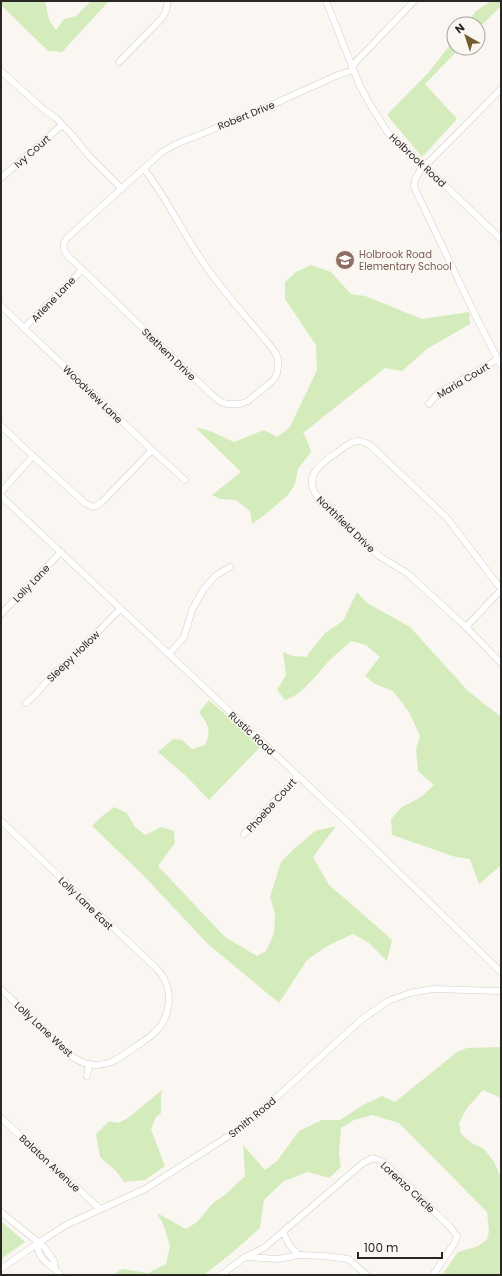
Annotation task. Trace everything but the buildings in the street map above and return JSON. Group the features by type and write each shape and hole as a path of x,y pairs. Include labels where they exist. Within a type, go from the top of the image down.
{"street":[{"path":"119,62 162,18 166,11 168,1"},
{"name":"Holbrook Road","path":"326,1 360,86 388,133 501,239"},
{"path":"353,68 414,1"},
{"name":"Robert Drive","path":"145,170 162,152 180,142 256,112 353,68"},
{"path":"1,71 62,124 89,156 122,189"},
{"path":"500,362 479,323 414,187 415,180 423,165 429,162 501,89"},
{"name":"Ivy Court","path":"1,178 62,124"},
{"name":"Stethem Drive","path":"145,170 156,184 209,270 275,352 278,359 278,366 275,378 248,401 240,404 227,404 221,402 210,393 82,270 66,254 63,248 63,244 69,236 145,170"},
{"name":"Arlene Lane","path":"24,328 82,270"},
{"name":"Woodview Lane","path":"1,306 185,480"},
{"name":"Maria Court","path":"429,404 437,394 500,362"},
{"path":"1,426 85,503 93,507 102,502 152,450"},
{"name":"Northfield Drive","path":"501,589 447,518 370,445 357,441 352,443 319,466 312,481 313,490 318,497 379,556 407,573 501,663"},
{"path":"1,492 33,456"},
{"name":"Rustic Road","path":"1,496 298,776 501,972"},
{"name":"Lolly Lane","path":"1,614 61,552"},
{"path":"169,654 184,637 192,610 203,590 215,576 230,567"},
{"path":"466,628 501,589"},
{"name":"Sleepy Hollow","path":"26,703 53,674 72,659 120,609"},
{"name":"Phoebe Court","path":"244,834 298,776"},
{"name":"Lolly Lane East","path":"1,821 155,967 163,977 167,987 169,999 168,1011 161,1025 153,1035 109,1064 89,1064"},
{"name":"Smith Road","path":"1,1269 66,1225 145,1189 234,1132 279,1096 361,1020 388,1001 410,993 433,989 501,991"},
{"name":"Lolly Lane West","path":"2,991 70,1055 79,1061 89,1064"},
{"path":"87,1076 89,1064"},
{"name":"Balaton Avenue","path":"1,1118 100,1209"},
{"name":"Lorenzo Circle","path":"221,1275 244,1257 264,1248 363,1163 374,1158 382,1162 450,1227 457,1236 455,1242 433,1275"},
{"path":"1,1212 44,1247 54,1261 55,1268 61,1275"},
{"path":"283,1232 290,1246 299,1255"},
{"path":"244,1257 278,1259 299,1255 326,1256 348,1259 368,1275"}],"green space":[{"path":"1,1 45,1 49,20 56,30 64,19 76,16 91,1 109,1 62,52 48,51 1,5"},
{"path":"491,1 501,1 501,6 486,21 486,16 472,16 476,11"},
{"path":"446,50 446,56 452,56 425,84 457,119 422,157 387,115 428,73"},
{"path":"311,265 331,272 351,294 365,296 422,319 469,312 470,324 427,349 402,371 385,368 303,433 311,452 298,469 295,484 288,495 252,524 250,511 236,500 220,499 212,495 241,472 195,427 210,431 234,442 264,430 277,437 290,427 317,370 316,345 285,299 285,282 296,272"},
{"path":"357,592 367,603 410,627 468,691 501,717 501,865 479,884 470,859 456,857 392,835 391,819 402,807 421,797 434,785 418,771 416,749 420,736 409,712 393,691 375,684 365,676 380,657 366,645 351,641 332,658 304,688 292,697 285,700 277,690 286,675 283,652 293,656 306,657 325,633 343,621"},
{"path":"209,700 261,746 209,800 186,776 158,752 173,739 182,740 192,749 205,745 209,731 205,720 199,712"},
{"path":"114,807 127,813 135,827 145,835 161,827 174,831 175,843 158,866 225,937 257,956 266,951 274,934 275,914 270,897 281,862 315,831 336,826 313,857 329,885 392,940 387,961 369,943 353,934 329,945 307,960 279,1003 208,944 141,873 92,826"},
{"path":"501,1047 501,1098 483,1090 467,1108 459,1123 461,1134 472,1143 484,1149 494,1162 501,1177 501,1275 442,1275 458,1252 476,1247 487,1240 489,1231 487,1212 399,1123 373,1115 354,1120 341,1128 339,1154 341,1167 329,1178 308,1172 284,1181 264,1200 260,1228 204,1275 111,1275 123,1269 148,1273 166,1264 170,1246 164,1226 157,1213 186,1229 197,1222 213,1203 225,1195 245,1176 243,1145 265,1170 277,1161 299,1131 322,1120 340,1120 365,1104 382,1096 395,1102 457,1052 467,1048"},
{"path":"162,1090 161,1113 156,1117 151,1129 165,1166 145,1180 124,1182 117,1172 100,1157 96,1134 109,1121 118,1123 128,1118"},
{"path":"1,1221 25,1242 1,1259"}],"place":[{"name":"Holbrook Road Elementary School","path":"345,260"}]}
